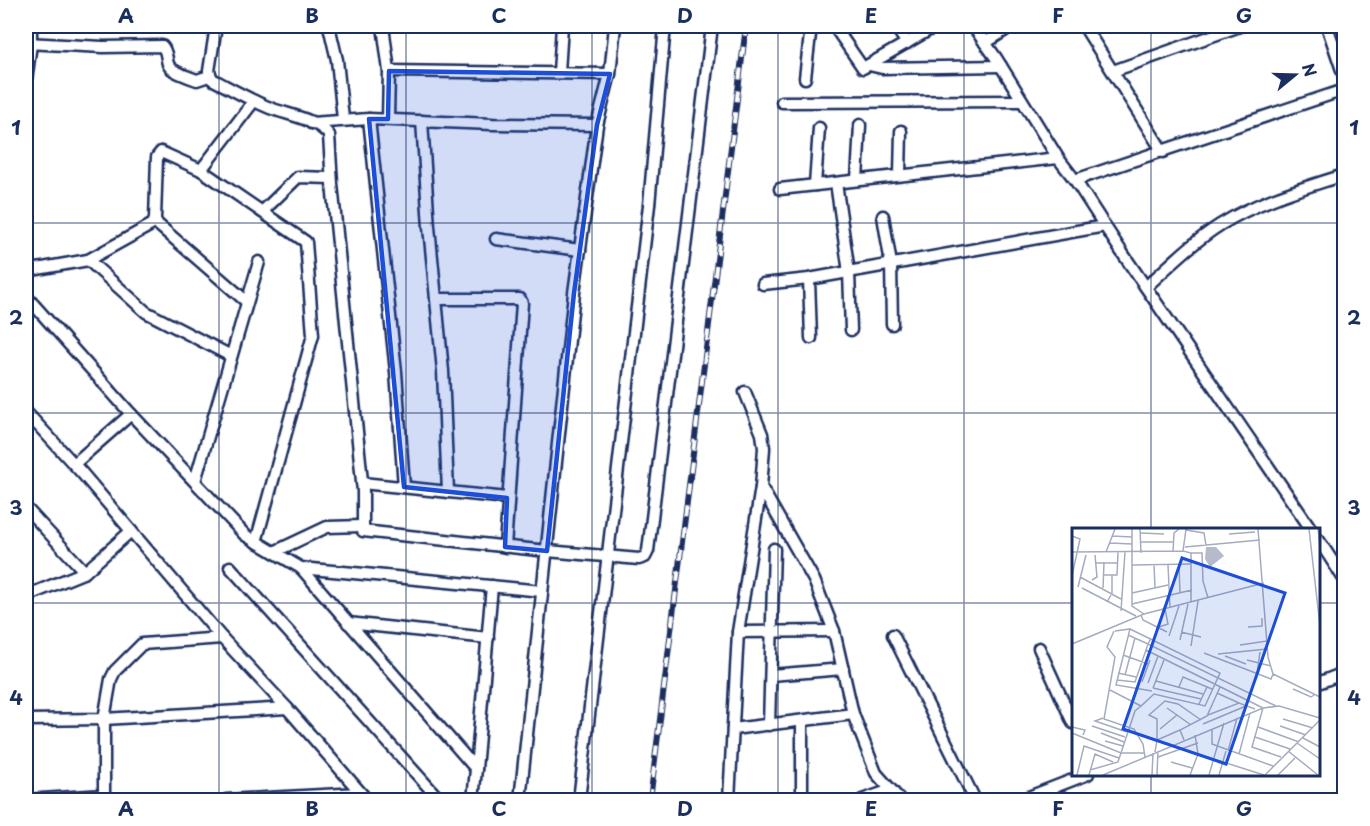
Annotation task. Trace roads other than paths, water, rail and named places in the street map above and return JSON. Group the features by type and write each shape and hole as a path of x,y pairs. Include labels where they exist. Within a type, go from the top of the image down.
{"street":[{"path":"26,81 31,26"},
{"path":"209,76 216,26"},
{"path":"329,26 337,60 343,119"},
{"path":"383,26 389,71 388,119"},
{"path":"559,72 562,26"},
{"path":"520,801 580,250 597,125 610,74 615,26"},
{"path":"579,801 649,206 665,26"},
{"path":"28,43 103,47 162,46 171,69 197,80 209,76 254,100 326,130 329,135 362,483 363,531 639,559 645,557 648,551 712,26"},
{"path":"805,78 811,26"},
{"path":"834,26 861,67 869,65 936,26"},
{"path":"895,26 907,43"},
{"path":"973,26 1001,66 1058,158 1310,528"},
{"path":"985,43 1012,26"},
{"path":"1084,26 1163,152"},
{"path":"1113,72 1240,26"},
{"path":"1327,26 1344,76"},
{"path":"869,65 882,68 1001,66"},
{"path":"389,71 610,74"},
{"path":"1075,180 1344,90"},
{"path":"201,170 254,100"},
{"path":"782,102 1021,101"},
{"path":"369,118 396,372 404,487"},
{"path":"311,123 369,118 597,125"},
{"path":"422,121 429,228 443,371 448,492"},
{"path":"857,180 860,125"},
{"path":"814,185 819,128"},
{"path":"900,175 901,131"},
{"path":"155,222 158,154 164,152 201,170 306,242 313,335 256,542"},
{"path":"780,189 1058,158"},
{"path":"1146,287 1192,245 1222,224 1295,191 1344,175"},
{"path":"263,211 298,177 332,178"},
{"path":"836,183 849,272 851,330"},
{"path":"883,216 891,264 891,324"},
{"path":"26,271 88,260 155,222"},
{"path":"155,222 247,302"},
{"path":"763,284 809,279 1105,226"},
{"path":"496,239 580,250"},
{"path":"88,260 146,312 231,356"},
{"path":"195,481 259,262"},
{"path":"809,279 811,338"},
{"path":"26,297 131,414 245,535 301,568 476,769"},
{"path":"436,299 520,299 522,303 505,547"},
{"path":"729,801 738,632 761,487 764,441 745,392"},
{"path":"26,412 74,464 222,639 287,708 363,797"},
{"path":"74,464 131,414"},
{"path":"362,483 507,498"},
{"path":"761,487 814,580 834,632 853,714 878,777 900,801"},
{"path":"26,508 85,573"},
{"path":"274,552 327,527 362,526"},
{"path":"26,597 85,573 131,531"},
{"path":"1319,542 1344,579"},
{"path":"769,725 774,549"},
{"path":"230,567 440,801"},
{"path":"301,568 542,591"},
{"path":"473,801 492,586"},
{"path":"348,623 488,638"},
{"path":"738,632 834,632"},
{"path":"893,634 975,801"},
{"path":"26,800 104,798 104,719 113,675 138,647 148,644 222,639"},
{"path":"1039,648 1072,721"},
{"path":"771,675 843,669"},
{"path":"1319,682 1344,672"},
{"path":"26,720 104,719 287,708"},
{"path":"733,729 853,714"},
{"path":"802,721 802,801"},
{"path":"1021,801 1086,775"},
{"path":"862,801 891,790"},
{"path":"226,801 363,797"}],"railway":[{"path":"650,800 746,26"}]}
